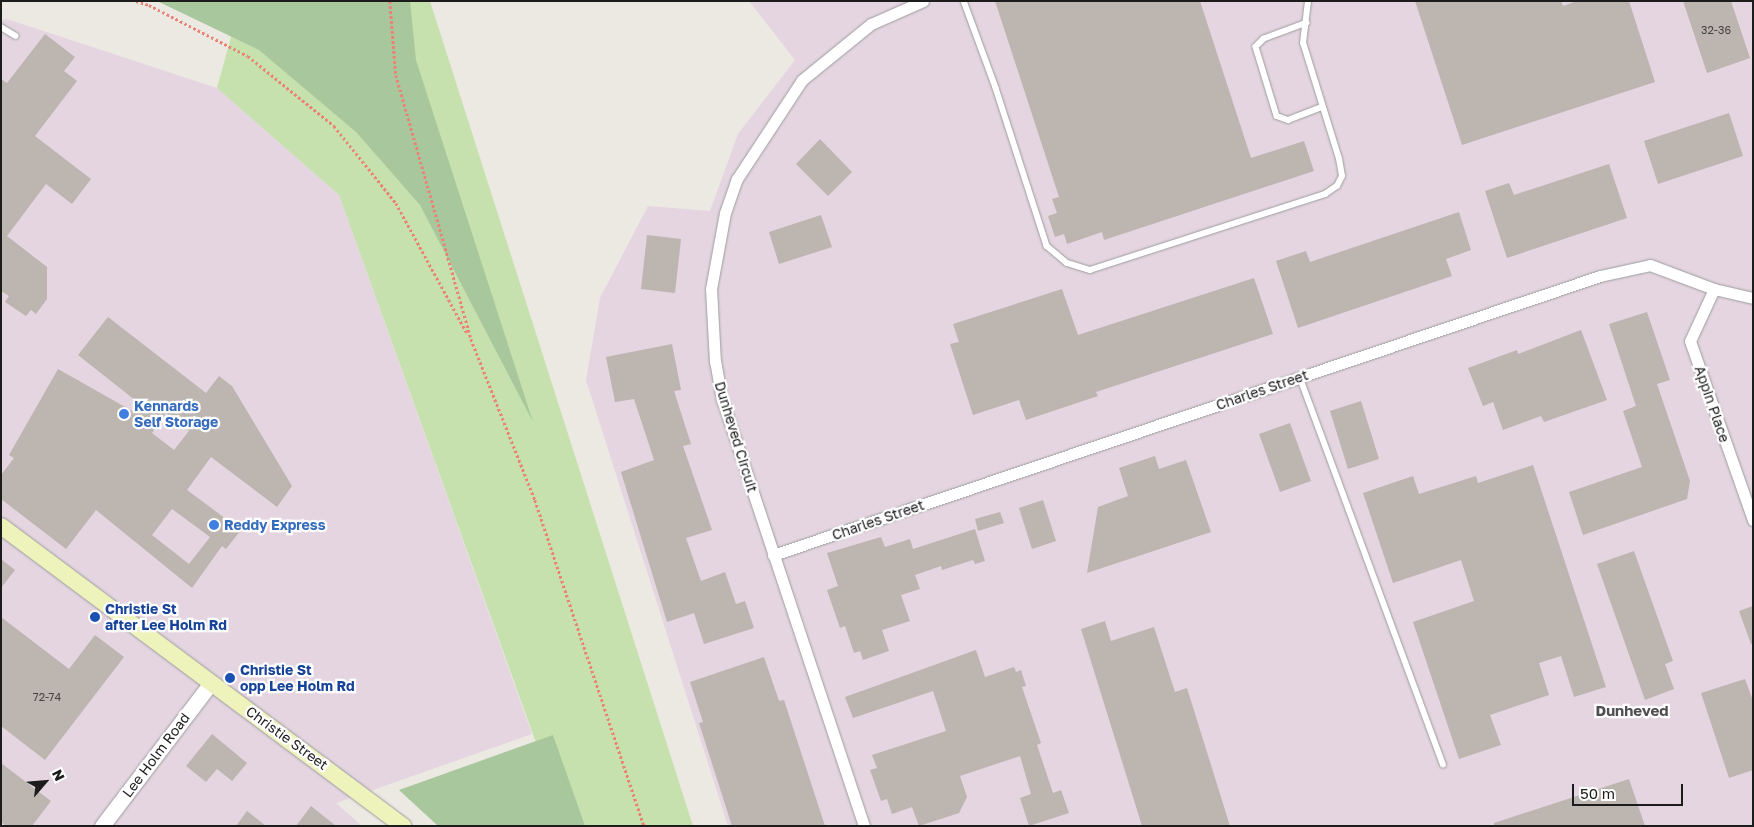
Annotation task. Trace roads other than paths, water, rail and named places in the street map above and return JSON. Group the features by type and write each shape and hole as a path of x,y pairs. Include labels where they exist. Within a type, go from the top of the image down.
{"main road":[{"name":"Christie Street","path":"1,526 211,683 352,785 403,826"}],"street":[{"name":"Dunheved Circuit","path":"864,826 722,400 715,362 712,289 726,213 737,179 802,80 871,24 924,1"},
{"name":"Charles Street","path":"773,555 1600,276 1650,265 1714,289 1753,298"},
{"name":"Appin Place","path":"1714,289 1690,341 1753,520"},
{"name":"Lee Holm Road","path":"102,826 211,683"}],"lane":[{"path":"964,1 996,88 1047,246 1067,263 1090,270 1325,194 1337,186 1342,176 1304,43 1308,1"},
{"path":"1307,22 1264,39 1256,47 1277,116 1288,120 1322,106"},
{"path":"1,27 16,36"},
{"path":"1300,377 1443,764"}],"place":[{"name":"Kennards Self Storage","path":"124,414"},
{"name":"Reddy Express","path":"214,525"},
{"name":"Christie St after Lee Holm Rd","path":"95,617"},
{"name":"Christie St opp Lee Holm Rd","path":"230,678"}],"district":[{"name":"Dunheved","path":"1632,711"}]}
